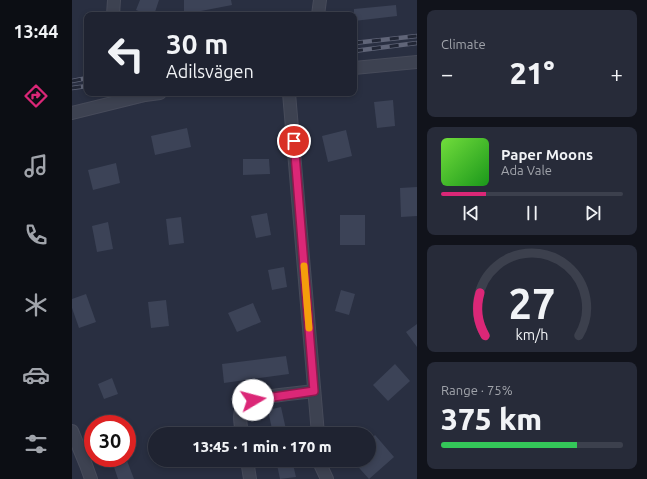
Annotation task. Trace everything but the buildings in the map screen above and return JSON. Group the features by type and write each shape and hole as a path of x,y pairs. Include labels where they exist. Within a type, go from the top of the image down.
{"street":[{"path":"112,12 114,0"},
{"path":"318,12 320,0"},
{"path":"357,68 417,62"},
{"path":"72,112 141,96"},
{"path":"290,96 317,427"},
{"path":"241,427 240,413 244,405 253,400 314,391"},
{"path":"72,431 91,479"},
{"path":"248,467 250,479"},
{"path":"321,467 327,479"}],"railway":[{"path":"357,43 417,36"},
{"path":"357,51 417,43"},
{"path":"72,81 84,79"},
{"path":"72,88 84,86"}],"slow traffic":[{"path":"304,266 309,328"}],"route":[{"path":"253,400 314,391 294,141"}]}
